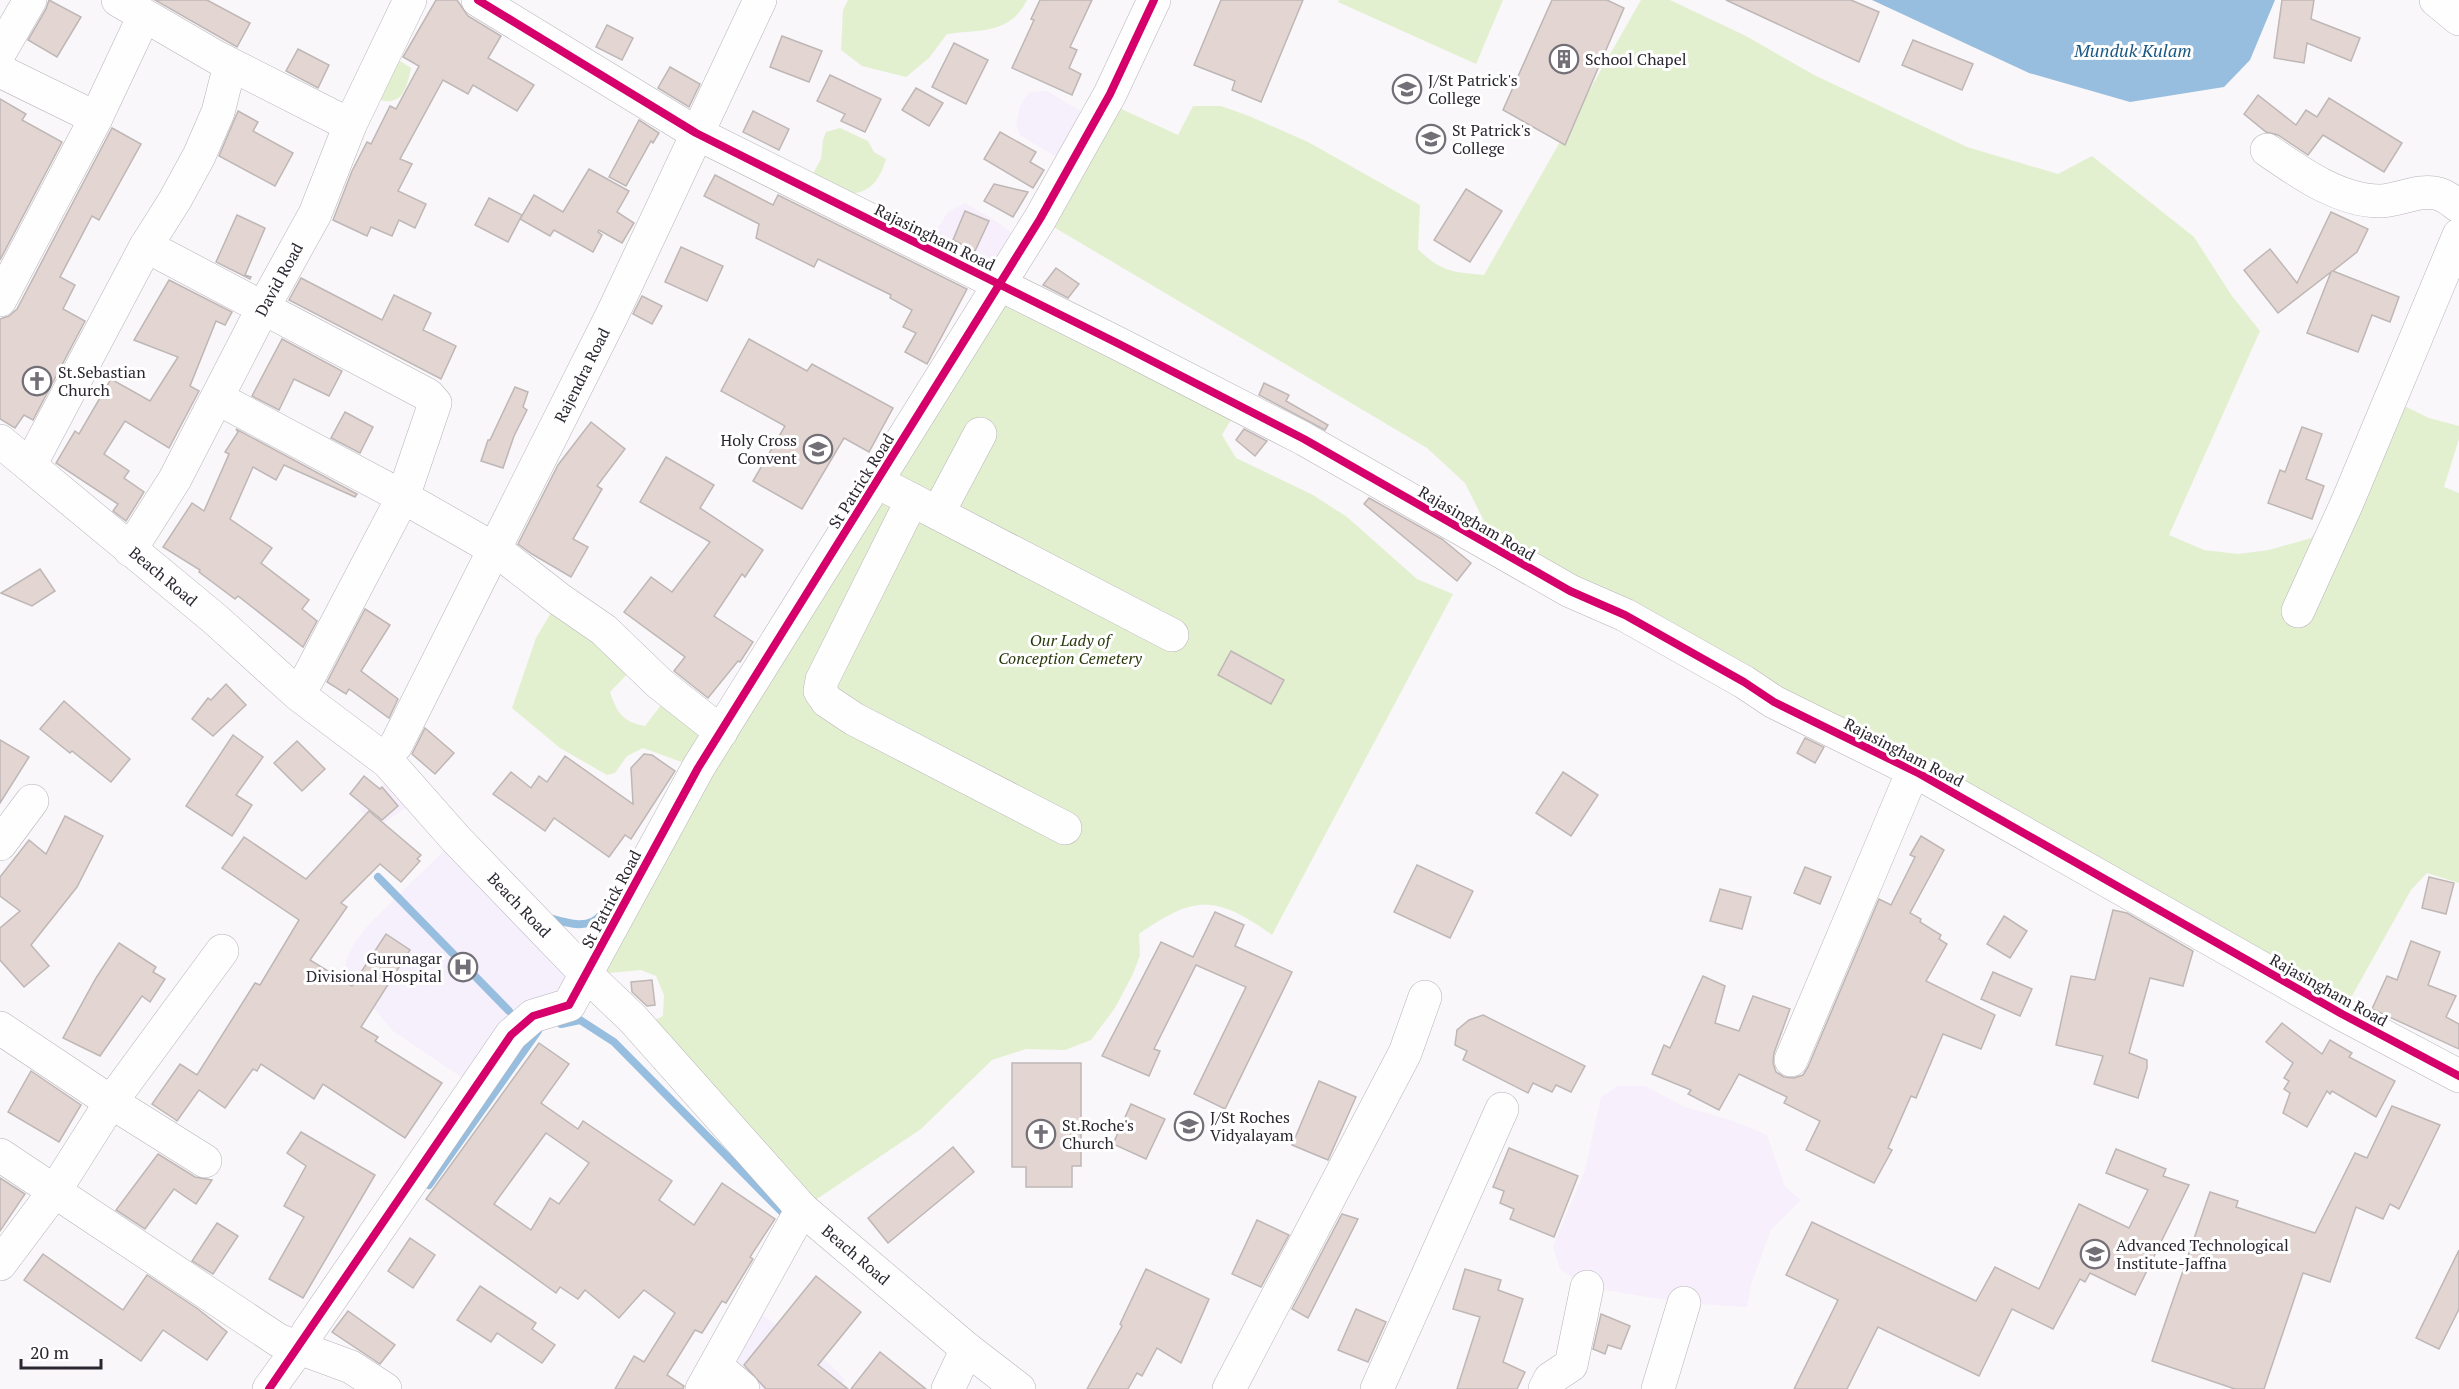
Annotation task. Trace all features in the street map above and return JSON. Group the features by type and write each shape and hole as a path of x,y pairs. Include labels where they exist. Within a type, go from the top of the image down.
{"street":[{"path":"0,52 30,0"},
{"name":"David Road","path":"130,550 175,479 263,308 315,214 350,125 410,0"},
{"name":"Rajasingham Road","path":"478,0 696,134 1304,439 1570,591 1625,615 1744,682 1774,702 1913,771 2018,828 2342,1014 2459,1076"},
{"name":"Rajendra Road","path":"396,745 496,550 612,315 760,0"},
{"name":"St Patrick Road","path":"269,1389 511,1035 533,1016 569,1005 655,845 721,732 1000,285 1110,94 1154,0"},
{"path":"2436,0 2459,19"},
{"path":"0,300 96,118 131,8 230,64 350,125"},
{"path":"30,465 146,246 199,156 218,112 230,64"},
{"path":"0,71 96,118"},
{"path":"2267,150 2307,177 2341,194 2380,201 2415,194 2439,194 2459,206"},
{"path":"2298,611 2347,503 2459,235"},
{"path":"146,246 428,395 435,402 403,497 307,680"},
{"path":"217,398 403,497 496,550 559,599 604,630 659,683 721,732"},
{"path":"980,434 925,506 822,680 820,692 827,701 854,719 1065,828"},
{"name":"Beach Road","path":"0,441 215,620 299,695 388,762 456,840 633,1019 802,1209 967,1349 1019,1389"},
{"path":"876,481 1172,635"},
{"path":"1791,1060 1913,771"},
{"path":"0,844 32,801"},
{"path":"0,1264 54,1192 111,1102 222,951"},
{"path":"1229,1389 1405,1053 1425,997"},
{"path":"0,1028 205,1161"},
{"path":"1377,1389 1502,1109"},
{"path":"0,1155 278,1340 303,1341 351,1367 385,1389"},
{"path":"743,1389 709,1377 802,1209"},
{"path":"1545,1389 1550,1379 1570,1365 1587,1287"},
{"path":"1658,1389 1684,1303"},
{"path":"948,1389 967,1349"}],"shaded area":[{"path":"1047,91 1095,120 1070,165 1020,135 1016,125 1020,106 1029,92"},
{"path":"965,203 996,221 1026,243 1001,285 925,248 948,212"},
{"path":"391,779 420,798 378,827 367,819 358,805 369,794"},
{"name":"Gurunagar Divisional Hospital","path":"456,839 587,975 476,1087 393,1031 346,975 346,960 355,942 370,923"},
{"path":"1618,1086 1645,1086 1685,1107 1731,1120 1767,1135 1785,1187 1801,1200 1771,1230 1751,1285 1747,1307 1684,1303 1587,1287 1560,1269 1553,1246 1585,1170 1601,1097"},
{"path":"749,1305 829,1363 845,1380 839,1389 743,1389 716,1366"}],"green space":[{"path":"848,0 1027,0 1020,11 1003,25 947,34 929,58 906,77 862,66 841,50 843,10"},
{"path":"1339,0 1503,0 1476,64 1338,2"},
{"path":"1641,0 1670,0 1744,35 1814,75 1967,147 2058,174 2092,156 2194,237 2232,296 2260,331 2169,535 2204,550 2238,554 2269,550 2311,538 2340,498 2396,402 2429,418 2459,426 2459,439 2444,487 2459,493 2459,883 2427,873 2411,890 2342,1014 1487,527 1465,483 1427,448 1040,219 1117,107 1178,135 1193,106 1221,106 1308,142 1420,205 1418,249 1426,257 1448,270 1484,275"},
{"path":"392,56 411,68 402,94 393,101 386,101 378,99"},
{"path":"840,128 868,141 874,152 886,159 880,174 873,184 855,193 805,188 821,159 826,132"},
{"name":"Our Lady of Conception Cemetery","path":"1001,285 1239,406 1222,435 1236,458 1313,495 1347,517 1417,579 1453,594 1272,935 1235,912 1206,905 1176,912 1158,921 1139,934 1140,955 1133,974 1115,1008 1091,1040 1065,1050 1026,1049 992,1060 921,1129 802,1209 651,1022 663,1016 664,995 656,976 641,970 587,975 698,768 643,748 627,756 615,773 607,775 560,748 512,708 536,638 559,599 638,663 610,692 615,706 626,719 645,726 671,692 720,731"}],"water":[{"name":"Munduk Kulam","path":"1872,0 2275,0 2250,60 2224,87 2130,102 2029,73"}],"building":[{"path":"49,0 81,17 57,57 28,40"},
{"path":"155,0 207,0 250,23 237,47"},
{"path":"436,0 457,0 468,16 501,36 488,58 534,85 517,111 473,85 468,94 443,80 400,159 412,164 398,191 426,204 415,228 399,220 392,236 371,227 367,236 333,220 352,171 367,142 371,144 390,106 396,109 419,66 403,57"},
{"path":"1040,0 1092,0 1070,47 1077,50 1069,68 1081,74 1072,95 1012,68 1034,20 1031,19"},
{"path":"1221,0 1303,0 1261,102 1232,90 1235,81 1194,65"},
{"name":"School Chapel","path":"1552,0 1607,0 1624,8 1565,145 1503,110"},
{"path":"1726,0 1851,0 1879,12 1859,62"},
{"path":"2282,0 2314,0 2311,19 2360,38 2351,61 2307,43 2304,63 2274,58"},
{"path":"607,25 633,38 622,60 596,47"},
{"path":"782,36 822,51 809,82 770,67"},
{"path":"1913,40 1973,64 1962,90 1902,65"},
{"path":"954,43 988,60 966,104 932,87"},
{"path":"298,49 329,65 318,88 286,71"},
{"path":"670,67 700,84 689,107 658,88"},
{"path":"830,75 881,99 865,132 841,121 845,114 817,101"},
{"path":"916,88 943,103 929,126 902,110"},
{"path":"2258,95 2296,125 2306,110 2317,117 2329,98 2402,143 2384,172 2323,135 2308,155 2278,135 2266,132 2244,114"},
{"path":"0,99 26,114 22,120 62,142 0,260"},
{"path":"238,111 258,122 253,131 293,153 275,186 219,156"},
{"path":"753,111 789,129 779,150 743,132"},
{"path":"639,120 659,133 653,143 651,141 626,186 609,177"},
{"path":"112,128 141,144 99,220 92,216 60,277 75,285 63,309 85,321 33,420 24,415 15,428 0,419 0,319 9,316 17,309"},
{"path":"1000,132 1036,152 1030,162 1044,170 1033,188 984,159"},
{"path":"589,169 629,191 617,212 634,223 622,243 599,230 598,232 602,235 593,252 554,230 550,236 520,219 534,195 563,212"},
{"path":"715,175 773,205 778,195 967,289 927,364 905,352 916,333 903,327 912,310 890,298 891,295 818,259 814,267 756,238 759,224 704,196"},
{"path":"994,184 1028,192 1013,217 984,201"},
{"path":"1466,189 1502,211 1470,262 1434,240"},
{"path":"489,198 522,215 508,242 475,225"},
{"path":"965,211 989,221 975,251 953,240"},
{"path":"2331,212 2368,229 2357,252 2333,271 2399,297 2390,322 2372,315 2358,352 2307,333 2331,272 2278,313 2244,270 2270,249 2297,283"},
{"path":"237,215 265,228 245,275 251,277 250,279 216,262"},
{"path":"681,247 723,266 707,301 665,282"},
{"path":"1056,268 1079,284 1068,298 1043,285"},
{"path":"301,278 382,320 394,295 431,313 423,330 456,346 441,379 289,300"},
{"path":"169,280 232,312 225,325 216,321 190,386 199,391 169,448 125,421 104,454 129,471 124,478 144,492 126,521 113,511 118,504 56,463 75,431 79,434 111,379 150,401 178,357 134,340"},
{"path":"642,296 662,306 652,324 633,314"},
{"path":"282,339 342,371 329,396 294,379 279,410 252,396"},
{"path":"749,339 807,371 812,364 893,408 869,452 844,438 802,509 753,481 785,426 721,391"},
{"path":"1264,383 1289,395 1286,401 1328,425 1325,430 1259,395"},
{"path":"515,387 528,392 523,407 527,410 514,436 503,468 481,461 488,440"},
{"path":"345,412 373,427 360,453 331,438"},
{"path":"591,422 625,449 597,486 602,489 573,539 588,547 571,577 518,544 558,465"},
{"path":"2302,427 2322,434 2306,479 2324,486 2312,519 2268,503 2280,470 2285,472"},
{"path":"236,429 357,494 355,497 284,465 276,480 253,467 230,519 272,548 261,563 309,600 302,609 317,621 303,647 238,596 235,599 199,572 200,570 163,547 192,503 204,511 229,454 225,452 238,432"},
{"path":"1244,429 1267,441 1255,456 1236,440"},
{"path":"666,457 714,485 700,508 763,550 745,577 742,574 714,616 753,642 740,662 738,661 708,698 674,671 685,657 624,612 651,577 672,592 710,542 640,502"},
{"path":"1369,498 1442,539 1471,563 1457,581 1364,504"},
{"path":"40,569 55,591 32,606 1,593"},
{"path":"365,609 390,625 361,671 398,699 389,718 349,689 346,694 327,682"},
{"path":"1231,651 1284,680 1271,704 1218,675"},
{"path":"226,684 246,705 213,736 192,719 208,698 211,700"},
{"path":"64,701 130,759 111,782 40,729"},
{"path":"425,728 454,753 435,774 412,754"},
{"path":"233,735 263,757 236,795 252,805 232,836 186,806"},
{"path":"1805,738 1824,747 1815,763 1797,753"},
{"path":"0,740 29,757 0,803"},
{"path":"297,741 325,769 302,791 274,763"},
{"path":"644,754 652,755 675,771 631,839 625,835 609,857 554,818 545,831 493,794 511,772 531,788 539,776 547,782 565,756 633,804 631,768"},
{"path":"1563,772 1598,795 1571,836 1536,813"},
{"path":"364,776 380,789 382,787 398,806 382,820 350,794"},
{"path":"369,811 421,855 417,859 420,861 401,882 380,864 341,903 347,907 310,960 352,986 386,934 410,950 361,1027 378,1037 375,1041 442,1083 405,1138 323,1084 314,1099 261,1064 257,1071 253,1069 225,1108 199,1090 177,1121 152,1104 180,1064 197,1075 255,983 260,985 299,920 222,868 244,837 306,879"},
{"path":"65,816 103,836 77,887 31,945 49,966 24,987 0,960 0,928 20,911 0,896 0,877 29,840 46,854"},
{"path":"1921,836 1944,850 1910,913 1941,935 1939,939 1947,944 1926,981 1995,1015 1981,1049 1943,1034 1916,1098 1911,1096 1888,1148 1892,1150 1874,1183 1806,1150 1820,1121 1784,1103 1787,1097 1739,1074 1719,1110 1688,1094 1691,1090 1652,1074 1664,1045 1670,1048 1703,976 1725,986 1715,1023 1739,1031 1753,996 1790,1009 1774,1053 1773,1063 1776,1072 1784,1077 1794,1078 1803,1075 1879,899 1891,905 1915,857 1910,855"},
{"path":"1417,865 1473,891 1450,938 1394,912"},
{"path":"1805,867 1831,877 1820,904 1794,893"},
{"path":"2429,877 2454,883 2446,914 2422,908"},
{"path":"1720,889 1751,897 1742,929 1710,921"},
{"path":"2113,910 2127,913 2193,951 2183,986 2150,978 2129,1053 2147,1060 2147,1068 2138,1098 2094,1084 2103,1056 2056,1045 2071,976 2095,980"},
{"path":"1215,912 1244,925 1235,946 1292,972 1225,1109 1194,1094 1246,987 1196,965 1154,1049 1160,1051 1149,1076 1102,1056 1161,942 1193,957"},
{"path":"2004,916 2027,931 2010,958 1987,944"},
{"path":"2411,941 2440,952 2428,985 2456,996 2446,1017 2459,1024 2459,1049 2372,1009 2387,976 2397,980"},
{"path":"119,943 156,967 153,972 165,979 150,1002 142,996 100,1056 63,1038 96,978"},
{"path":"1993,972 2032,989 2020,1016 1981,999"},
{"path":"652,980 655,1005 647,1006 632,992 631,982"},
{"path":"1483,1015 1585,1066 1571,1092 1556,1085 1552,1092 1533,1083 1528,1093 1463,1060 1467,1051 1455,1045 1457,1030 1469,1020"},
{"path":"2282,1023 2322,1054 2330,1040 2352,1053 2349,1057 2395,1081 2376,1117 2332,1091 2330,1094 2327,1091 2307,1127 2283,1113 2290,1093 2284,1089 2289,1081 2284,1078 2293,1063 2266,1042"},
{"path":"539,1043 569,1064 541,1103 578,1129 583,1121 672,1181 659,1200 694,1225 722,1183 775,1219 750,1257 753,1259 726,1303 722,1301 702,1333 695,1330 667,1375 684,1386 683,1389 615,1389 634,1356 644,1362 675,1313 644,1290 619,1318 585,1290 578,1299 560,1287 556,1293 426,1199","holes":["546,1133 589,1163 559,1204 550,1198 531,1230 494,1204"]},
{"path":"1012,1063 1081,1063 1081,1166 1072,1166 1072,1187 1026,1187 1026,1167 1012,1167"},
{"path":"31,1071 81,1105 59,1142 8,1112"},
{"path":"1319,1081 1356,1097 1328,1160 1292,1145"},
{"path":"1131,1104 1165,1119 1146,1159 1113,1144"},
{"path":"2392,1106 2440,1125 2399,1209 2390,1204 2383,1219 2356,1207 2330,1282 2303,1273 2264,1389 2235,1389 2152,1361 2210,1192 2238,1201 2236,1207 2315,1233 2355,1153 2367,1158"},
{"path":"301,1132 375,1175 303,1298 269,1279 304,1217 284,1206 306,1166 287,1153"},
{"path":"953,1147 974,1172 888,1243 868,1218"},
{"path":"1509,1148 1578,1176 1554,1237 1510,1219 1514,1209 1500,1203 1504,1191 1493,1187"},
{"path":"2116,1149 2166,1169 2163,1176 2189,1185 2135,1295 2090,1273 2085,1282 2080,1279 2053,1329 2012,1309 1979,1376 1878,1327 1847,1389 1794,1389 1838,1300 1786,1275 1812,1222 1976,1301 1995,1267 2039,1289 2079,1204 2129,1228 2148,1190 2106,1173"},
{"path":"158,1154 195,1177 212,1180 196,1204 174,1189 145,1229 116,1210"},
{"path":"0,1178 25,1194 0,1231"},
{"path":"1342,1214 1358,1219 1308,1318 1292,1309"},
{"path":"1257,1220 1289,1235 1261,1287 1232,1274"},
{"path":"217,1223 238,1236 213,1274 192,1261"},
{"path":"410,1238 435,1255 413,1288 388,1271"},
{"path":"2459,1250 2459,1309 2439,1349 2416,1338"},
{"path":"43,1254 123,1310 147,1275 198,1309 227,1332 207,1360 163,1330 141,1361 24,1280"},
{"path":"1146,1269 1209,1299 1181,1363 1157,1348 1142,1376 1137,1373 1128,1389 1087,1389 1122,1326 1120,1324"},
{"path":"1465,1269 1501,1280 1498,1290 1523,1299 1503,1362 1525,1372 1517,1389 1457,1389 1480,1317 1453,1309"},
{"path":"816,1276 861,1312 818,1365 848,1389 766,1389 744,1365"},
{"path":"480,1286 536,1323 532,1329 555,1345 542,1363 497,1333 491,1342 457,1320"},
{"path":"1356,1309 1386,1322 1368,1362 1338,1350"},
{"path":"348,1311 395,1345 380,1364 332,1332"},
{"path":"1601,1314 1630,1326 1621,1349 1608,1345 1605,1354 1593,1349"},
{"path":"880,1352 926,1389 851,1389"}],"waterway":[{"path":"378,877 509,1011"},
{"path":"549,918 585,924 597,919 602,913"},
{"path":"561,1024 580,1020 614,1042 787,1219"},
{"path":"429,1185 538,1031"}],"cycle path":[{"path":"478,0 696,133 1304,439 1570,591 1625,615 1744,682 1774,702 1920,774 2342,1014 2459,1076"},
{"path":"269,1389 511,1035 533,1016 569,1005 698,768 1040,219 1110,94 1154,0"}],"place":[{"name":"School Chapel","path":"1564,59"},
{"name":"J/St Patrick's College","path":"1407,89"},
{"name":"St Patrick's College","path":"1431,139"},
{"name":"St.Sebastian Church","path":"37,381"},
{"name":"Holy Cross Convent","path":"818,449"},
{"name":"Gurunagar Divisional Hospital","path":"463,967"},
{"name":"J/St Roches Vidyalayam","path":"1189,1126"},
{"name":"St.Roche's Church","path":"1041,1134"},
{"name":"Advanced Technological Institute-Jaffna","path":"2095,1254"}]}
